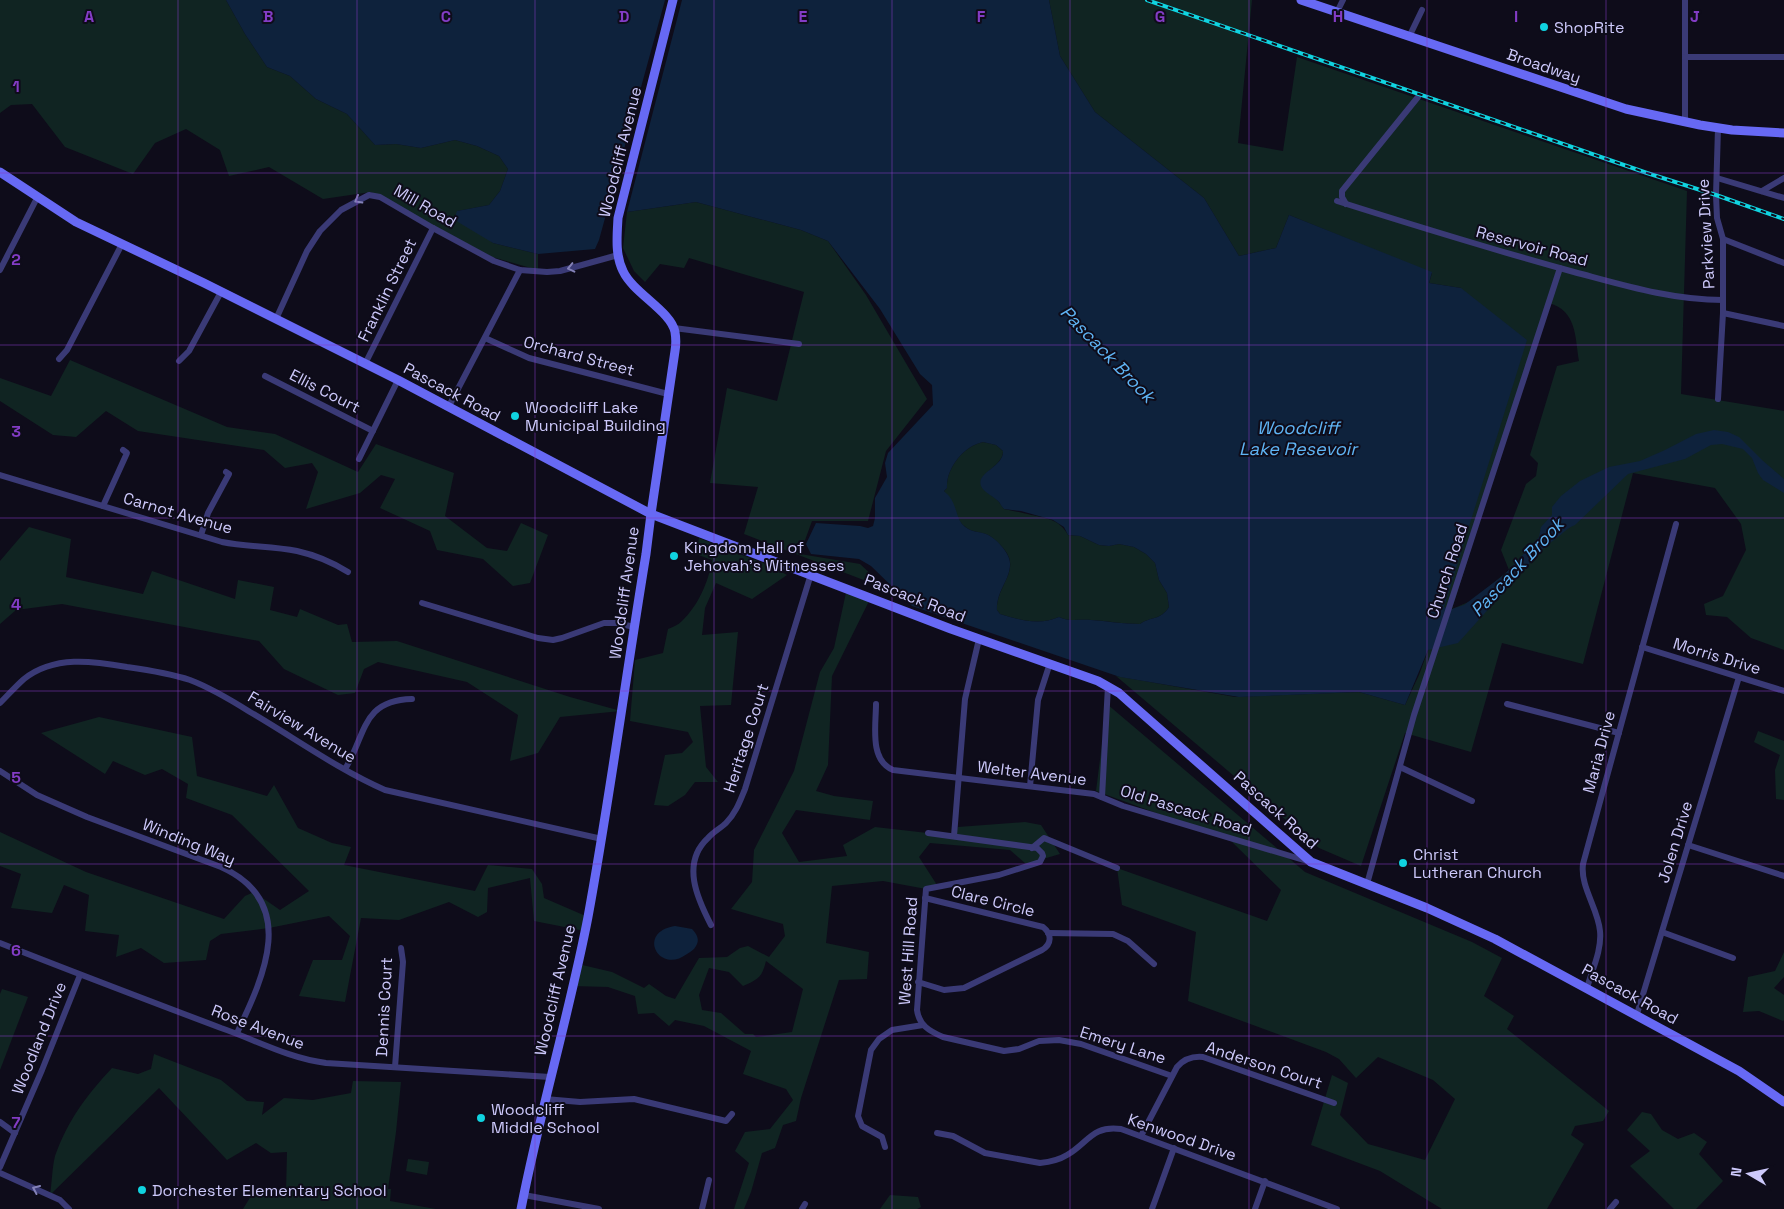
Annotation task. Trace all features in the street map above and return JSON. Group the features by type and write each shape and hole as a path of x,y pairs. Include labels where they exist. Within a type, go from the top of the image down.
{"street":[{"name":"Woodcliff Avenue","path":"522,1209 550,1077 582,947 602,839 675,351 674,328 667,318 628,280 623,272 618,255 616,237 618,218 674,0"},
{"name":"Broadway","path":"1301,0 1605,103 1685,123 1718,128 1784,133"},
{"path":"1337,12 1344,0"},
{"path":"1685,0 1685,123"},
{"path":"1409,37 1422,10"},
{"path":"1685,57 1784,57"},
{"path":"1346,204 1342,197 1342,192 1418,97"},
{"name":"Parkview Drive","path":"1718,128 1717,218 1723,239 1723,313 1718,399"},
{"name":"Pascack Road","path":"0,172 76,222 398,380 651,514 1108,686 1130,702 1310,862 1462,923 1495,939 1637,1014 1747,1076 1784,1102"},
{"path":"1717,178 1784,198"},
{"path":"1762,191 1784,178"},
{"name":"Mill Road","path":"276,319 313,240 331,219 364,196 369,195 380,197 494,260 520,270 560,271 618,255"},
{"path":"0,270 37,198"},
{"name":"Reservoir Road","path":"1337,201 1473,244 1664,295 1702,300 1723,300"},
{"name":"Franklin Street","path":"365,364 433,228"},
{"path":"1723,239 1784,263"},
{"path":"59,359 68,350 122,244"},
{"name":"Church Road","path":"1367,884 1414,715 1560,268"},
{"path":"449,406 520,270"},
{"path":"179,361 189,351 221,292"},
{"path":"1723,313 1784,326"},
{"path":"674,328 799,344"},
{"name":"Orchard Street","path":"485,338 529,358 668,394"},
{"name":"Ellis Court","path":"265,376 373,431"},
{"path":"359,459 398,380"},
{"path":"103,506 127,453 122,450"},
{"path":"201,536 208,513 229,474 226,472"},
{"name":"Carnot Avenue","path":"0,475 201,536 240,545 298,552 327,561 348,572"},
{"name":"Maria Drive","path":"1587,988 1600,937 1598,921 1584,882 1583,867 1676,524"},
{"name":"Heritage Court","path":"711,924 702,909 694,888 695,860 698,851 706,839 732,816 742,797 811,574"},
{"path":"422,603 538,638 553,640 604,622 634,627"},
{"path":"954,836 964,699 979,639"},
{"name":"Morris Drive","path":"1642,648 1784,691"},
{"name":"Fairview Avenue","path":"0,703 24,679 32,674 44,668 69,662 95,662 168,673 190,680 222,695 369,783 401,794 602,839"},
{"path":"1030,786 1038,700 1050,663"},
{"name":"Jolen Drive","path":"1637,1014 1739,677"},
{"name":"Old Pascack Road","path":"1108,686 1102,797 1123,806 1310,862"},
{"path":"345,769 352,758 366,723 376,710 390,702 412,699"},
{"name":"Welter Avenue","path":"876,704 876,752 882,764 893,770 1094,794 1102,797"},
{"path":"1507,704 1619,733"},
{"path":"1400,767 1472,801"},
{"name":"Winding Way","path":"0,771 37,795 87,817 221,867 247,884 264,909 268,920 269,941 266,961 237,1033"},
{"path":"928,833 1032,848 1044,838 1117,868"},
{"path":"1688,845 1784,876"},
{"name":"West Hill Road","path":"885,1147 882,1137 862,1126 858,1116 868,1058 874,1044 885,1034 900,1027 923,1025 916,1010 926,889 999,875 1040,862 1043,856 1042,852 1037,848 1032,848"},
{"name":"Clare Circle","path":"918,982 944,990 972,984 1046,948 1050,940 1048,933 1043,927 925,898"},
{"path":"1662,932 1733,958"},
{"path":"1048,933 1113,934 1128,941 1154,964"},
{"name":"Rose Avenue","path":"0,943 80,975 237,1033 285,1054 312,1061 550,1077"},
{"name":"Dennis Court","path":"395,1067 403,962 401,948"},
{"name":"Woodland Drive","path":"0,1167 80,975"},
{"name":"Emery Lane","path":"923,1025 942,1037 1004,1051 1019,1049 1031,1043 1050,1040 1081,1044 1172,1076"},
{"name":"Anderson Court","path":"1141,1136 1181,1062 1192,1057 1203,1057 1334,1103"},
{"path":"545,1100 580,1102 634,1099 726,1121 732,1114"},
{"path":"0,1122 15,1133"},
{"name":"Kenwood Drive","path":"937,1133 953,1136 984,1153 1040,1163 1066,1155 1099,1130 1114,1128 1265,1181 1337,1209"},
{"path":"1152,1209 1174,1148"},
{"path":"0,1173 60,1200 69,1209"},
{"path":"702,1209 709,1180"},
{"path":"1255,1209 1265,1181"},
{"path":"524,1195 599,1209"},
{"path":"1610,1209 1616,1202"}],"green space":[{"path":"0,0 226,0 245,34 267,67 290,76 316,99 347,114 375,145 396,144 421,148 455,140 477,146 499,156 508,169 500,191 489,205 458,211 493,243 538,254 538,270 492,257 371,192 323,199 269,167 229,176 220,150 186,129 155,143 133,174 65,147 32,104 11,105 0,113"},
{"path":"1049,0 1252,0 1238,143 1283,151 1297,57 1687,191 1681,394 1784,411 1784,650 1751,638 1727,617 1706,615 1704,604 1723,596 1746,550 1741,524 1715,488 1633,473 1583,664 1502,643 1471,752 1405,733 1361,866 1319,848 1116,676 1235,697 1359,692 1405,705 1419,675 1440,618 1461,288 1429,283 1432,273 1289,215 1276,248 1239,256 1204,198 1095,112 1060,56","holes":["1549,303 1565,312 1573,326 1579,361 1557,366 1530,455 1538,463 1536,476 1526,484 1501,550 1509,570 1473,600 1452,609"]},
{"path":"696,202 801,230 828,241 866,295 927,399 886,451 868,521 812,521 800,554 860,564 887,589 744,534 758,487 710,483 727,388 777,401 804,292 689,258 684,268 660,264 645,282 634,271 623,248 627,212"},
{"path":"70,360 227,427 275,434 358,472 376,444 454,473 445,516 487,548 507,551 521,523 548,535 530,583 513,586 483,559 437,550 430,531 380,508 395,479 381,475 360,493 306,509 318,472 312,463 285,468 264,450 138,431 106,411 76,437 53,435 0,401 0,378 51,396"},
{"path":"983,442 996,445 1003,451 999,462 985,475 981,484 1004,509 1052,520 1061,526 1068,535 1080,536 1099,545 1119,544 1134,547 1146,554 1155,563 1159,580 1167,593 1169,607 1166,611 1140,624 1071,620 1059,617 1037,622 1000,614 997,610 997,603 1009,573 1010,562 1008,555 991,537 963,525 955,514 944,491 947,488 947,480 953,466 958,459 969,448"},
{"path":"29,527 71,539 66,577 143,594 152,571 235,599 238,580 274,587 270,610 297,617 300,609 338,625 347,624 352,642 397,641 570,697 621,711 560,717 538,753 510,761 518,715 467,682 378,662 364,669 355,693 338,695 284,669 259,641 62,604 16,610 0,624 0,561"},
{"path":"699,538 773,567 787,575 752,599 716,583 705,608 702,635 738,632 731,705 700,706 706,767 718,782 695,782 685,795 668,806 654,805 665,755 682,753 693,742 688,732 630,721 635,660 663,653 668,629 679,624 688,615 702,593 712,560 696,554"},
{"path":"847,588 871,597 832,676 828,765 816,791 834,796 873,801 870,820 796,810 782,833 799,862 847,856 843,845 875,827 954,836 958,827 1025,822 1041,825 1060,854 1026,864 1010,850 930,843 919,857 937,885 926,889 883,881 832,886 826,943 869,952 867,979 839,980 801,1098 796,1121 783,1125 775,1148 762,1153 744,1209 734,1209 749,1163 735,1151 745,1132 770,1129 793,1100 786,1089 743,1074 751,1051 704,1026 675,1020 669,1026 654,1013 638,1014 635,996 608,987 572,986 578,964 612,972 644,988 649,984 666,996 675,999 699,958 727,957 740,948 748,946 769,957 785,936 783,924 731,909 752,882 754,850 794,771 820,672 834,648","holes":["766,961 803,989 792,1032 756,1037 753,1034 745,1034 721,1013 702,1010 699,995 709,968 729,972 743,986 759,977"]},
{"path":"1107,704 1305,872 1472,942 1502,958 1484,996 1514,1016 1507,1029 1609,1111 1603,1121 1575,1126 1571,1135 1584,1144 1547,1209 1442,1209 1380,1171 1311,1145 1332,1075 1348,1083 1340,1115 1368,1144 1425,1160 1455,1099 1433,1080 1378,1057 1356,1078 1339,1059 1326,1052 1188,1001 1196,932 1122,905 1117,868 1267,921 1281,890 1230,840 1096,791"},
{"path":"99,717 192,737 197,776 267,796 274,785 298,828 332,843 351,847 344,865 475,891 488,865 532,869 542,884 544,898 588,917 585,931 534,921 530,878 488,888 487,912 478,917 449,902 399,920 361,918 345,1002 299,996 313,960 342,960 350,936 329,916 269,928 221,934 210,941 206,960 164,963 141,948 116,957 119,935 85,931 89,895 64,885 52,913 11,908 21,874 0,866 0,832 86,872 224,919 245,896 254,892 280,910 309,891 232,815 186,798 188,784 162,769 145,775 113,761 105,774 41,733"},
{"path":"1758,731 1784,741 1784,800 1776,799 1775,770 1780,755 1754,742"},
{"path":"1784,952 1784,977 1774,988 1784,995 1784,1020 1759,1011 1743,1012 1748,977 1775,971"},
{"path":"2,989 28,997 0,1070 0,994"},
{"path":"154,1054 221,1080 247,1101 264,1102 262,1115 284,1098 313,1100 351,1093 353,1081 401,1082 388,1189 391,1189 390,1201 436,1209 243,1209 251,1196 286,1192 287,1152 271,1153 256,1143 227,1160 159,1088 50,1195 53,1165 60,1143 72,1120 94,1088 112,1068 138,1074 151,1069"},
{"path":"1642,1112 1651,1114 1662,1130 1678,1139 1694,1133 1707,1142 1699,1154 1723,1181 1696,1209 1674,1209 1630,1166 1650,1151 1627,1130"},
{"path":"408,1159 429,1162 427,1175 406,1171"},
{"path":"890,1195 918,1197 921,1207 917,1209 880,1209"}],"water":[{"path":"226,0 665,0 595,249 538,254 493,243 458,222 455,217 457,211 489,205 500,191 508,169 499,156 477,146 455,140 421,148 396,144 375,145 347,114 316,99 290,76 267,67 245,34"},
{"name":"Woodcliff Lake Resevoir","path":"682,0 1049,0 1060,56 1095,112 1204,198 1239,256 1276,248 1289,215 1432,272 1429,283 1461,288 1527,340 1444,607 1452,609 1464,605 1505,574 1539,537 1541,527 1552,515 1552,507 1561,496 1580,481 1609,467 1640,461 1696,434 1714,430 1728,432 1739,437 1784,479 1784,493 1763,480 1752,458 1743,449 1722,444 1711,445 1685,459 1628,474 1575,525 1547,544 1458,643 1428,650 1405,705 1359,692 1239,697 1120,677 912,606 871,566 859,559 811,554 806,544 816,523 868,528 873,526 875,498 887,477 885,463 888,453 933,405 932,385 920,374 880,309 828,241 801,230 696,202 627,212","holes":["983,442 996,445 1003,451 1002,457 982,477 981,486 985,491 997,500 1004,509 1021,511 1053,520 1064,527 1068,535 1080,536 1099,545 1119,544 1134,547 1146,554 1155,563 1159,580 1167,593 1169,607 1166,611 1140,624 1071,620 1059,617 1037,622 1000,614 997,610 997,603 1010,569 1008,555 994,538 965,527 958,517 949,495 944,491 947,488 947,480 953,466 963,453 976,444"]},
{"path":"675,926 692,929 697,935 698,942 694,949 687,954 677,959 668,959 661,956 656,950 654,943 656,936 663,930"}],"railway":[{"path":"1147,0 1784,219"}],"place":[{"name":"ShopRite","path":"1544,27"},
{"name":"Woodcliff Lake Municipal Building","path":"515,416"},
{"name":"Kingdom Hall of Jehovah's Witnesses","path":"674,556"},
{"name":"Christ Lutheran Church","path":"1403,863"},
{"name":"Woodcliff Middle School","path":"481,1118"},
{"name":"Dorchester Elementary School","path":"142,1190"}],"water label":[{"name":"Pascack Brook","path":"1108,354"},
{"name":"Pascack Brook","path":"1517,567"}]}
